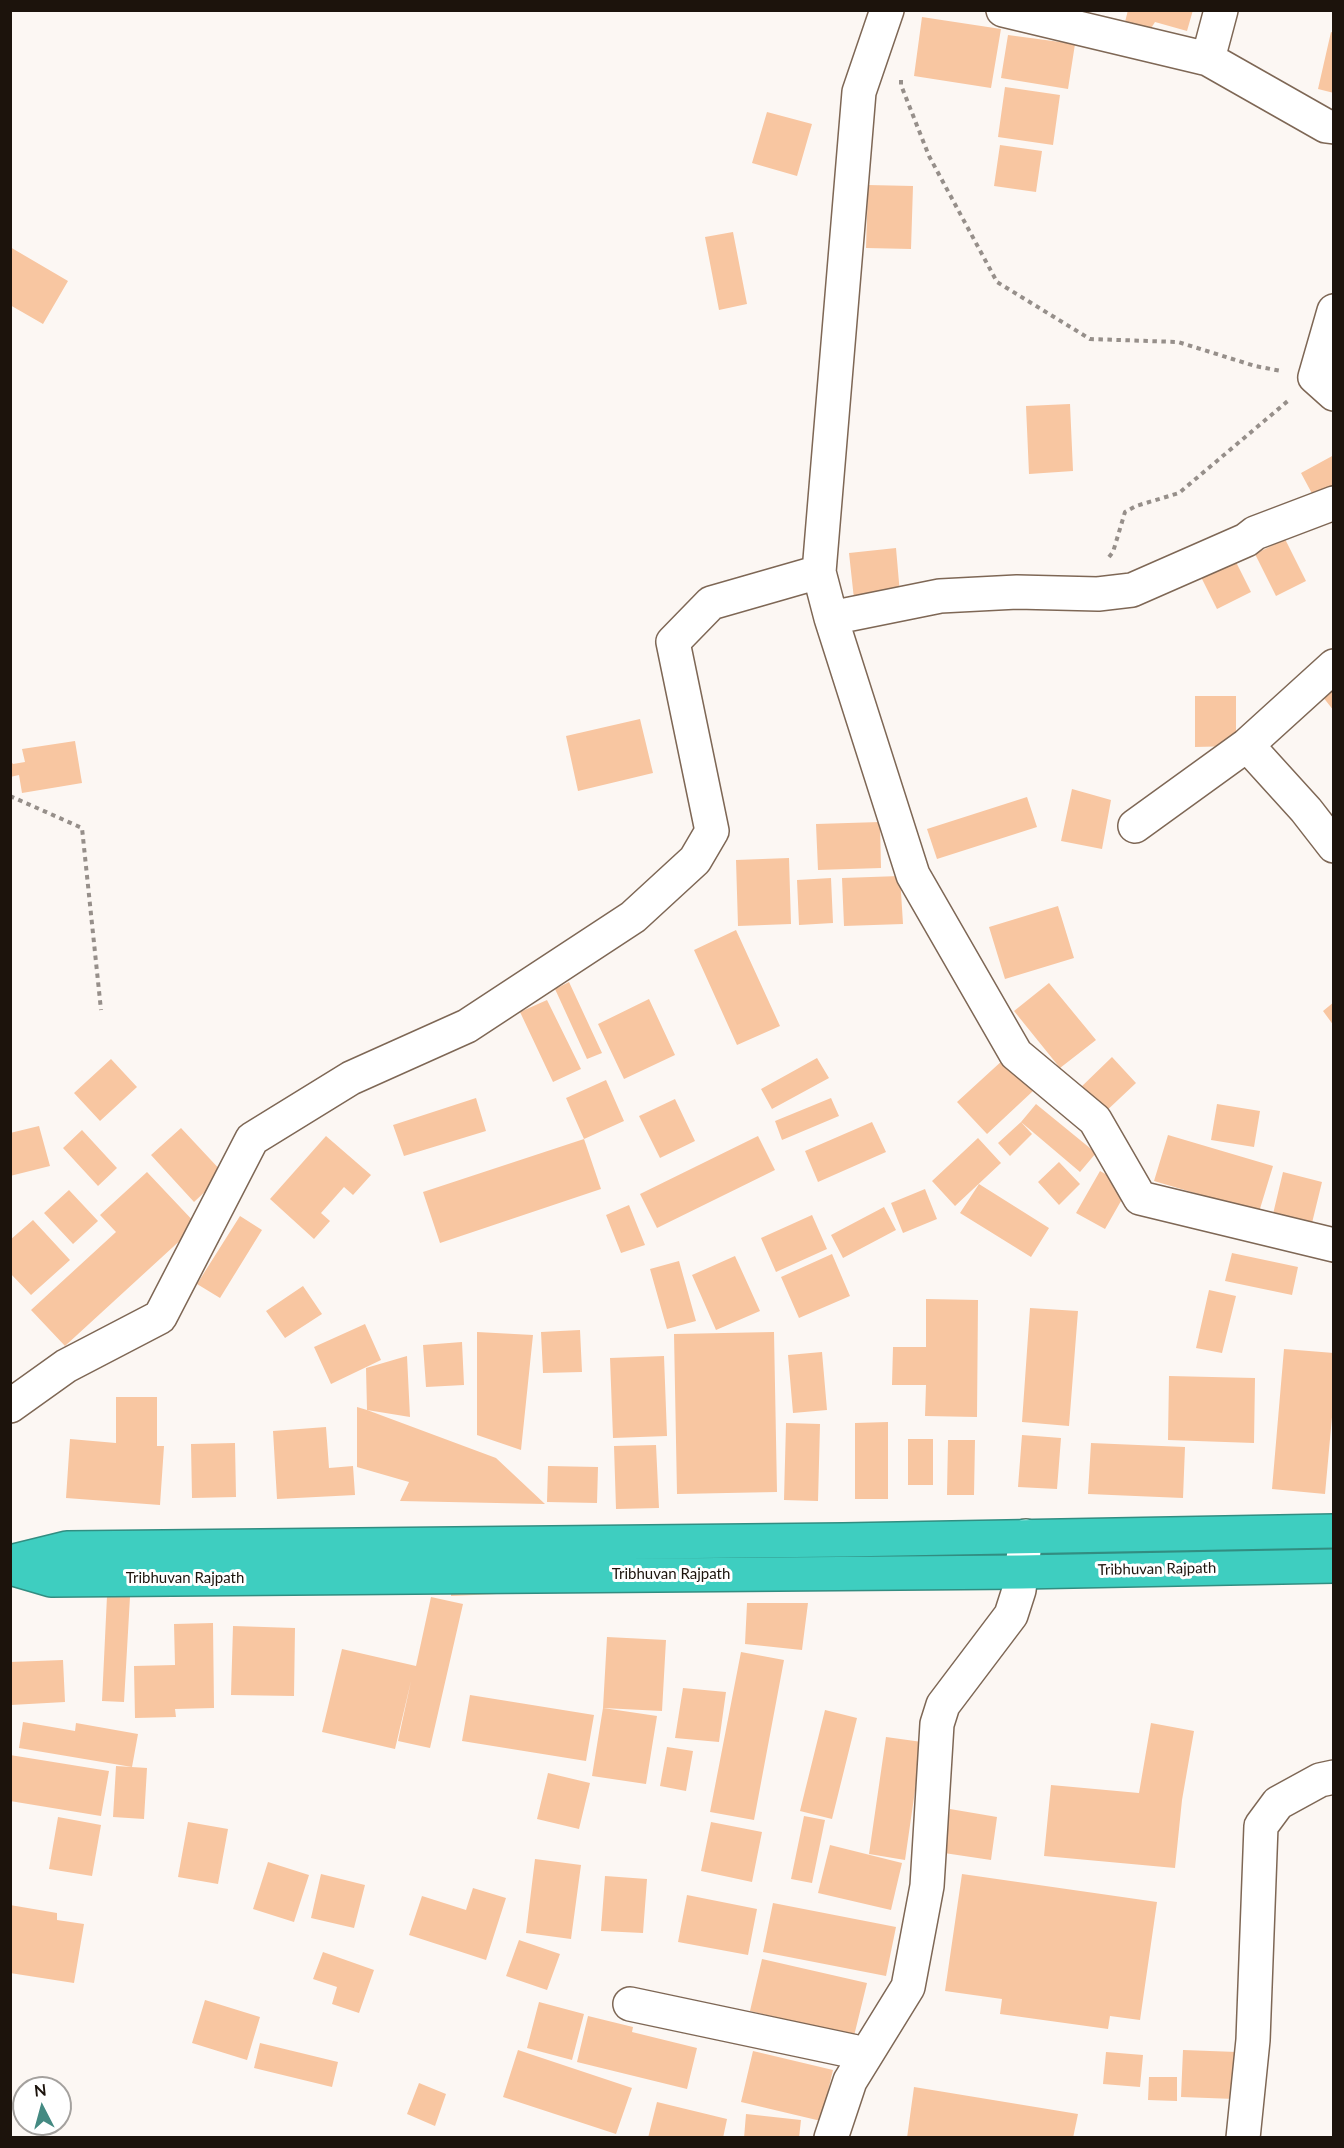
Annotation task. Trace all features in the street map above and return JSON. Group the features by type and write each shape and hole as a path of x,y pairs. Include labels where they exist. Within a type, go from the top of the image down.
{"highway":[{"name":"Tribhuvan Rajpath","path":"10,1562 67,1548 1334,1531"},
{"name":"Tribhuvan Rajpath","path":"10,1568 51,1580 1021,1572 1334,1566"}],"street":[{"path":"887,10 859,92 819,572 831,618 913,875 1016,1054 1095,1120 1140,1198 1334,1245"},
{"path":"1003,10 1208,59 1326,126 1334,127"},
{"path":"1208,59 1221,10"},
{"path":"1324,386 1334,311"},
{"path":"831,618 940,596 1017,592 1098,594 1132,590 1246,540 1255,533 1334,503"},
{"path":"10,1406 66,1366 160,1317 252,1139 351,1078 467,1026 633,917 695,860 712,831 673,642 711,603 819,572"},
{"path":"1135,826 1247,745 1334,666"},
{"path":"1247,745 1306,810 1334,846"},
{"path":"831,2138 849,2081 908,1987 927,1886 937,1724 943,1705 1011,1615 1019,1590 1026,1536"},
{"path":"1243,2138 1254,2040 1261,1826 1278,1803 1320,1780 1334,1777"},
{"path":"630,2004 866,2054"}],"path":[{"path":"900,74 901,85 929,156 997,282 1090,339 1178,342 1324,386"},
{"path":"1107,559 1113,552 1125,512 1136,506 1179,493 1324,386"},
{"path":"10,796 82,828 101,1010"}],"building":[{"path":"1128,10 1193,10 1187,31 1155,22 1150,30 1125,22"},
{"path":"922,17 1001,29 991,88 914,76"},
{"path":"1331,32 1334,33 1334,93 1318,89"},
{"path":"1008,35 1075,44 1068,89 1001,78"},
{"path":"1005,87 1060,95 1053,145 998,137"},
{"path":"767,112 812,124 797,176 752,163"},
{"path":"1000,145 1042,151 1036,192 994,186"},
{"path":"868,185 913,186 911,249 866,248"},
{"path":"733,232 747,304 719,310 705,237"},
{"path":"10,247 68,281 43,324 10,305"},
{"path":"1070,404 1073,471 1029,474 1026,406"},
{"path":"1334,455 1334,491 1316,501 1301,473"},
{"path":"1285,539 1306,581 1276,596 1255,554"},
{"path":"896,548 900,594 854,599 849,553"},
{"path":"1233,556 1251,592 1217,609 1199,573"},
{"path":"1334,673 1334,711 1315,687"},
{"path":"1195,696 1236,696 1236,746 1195,747"},
{"path":"640,719 653,773 578,791 566,736"},
{"path":"75,741 82,783 22,793 19,775 10,777 10,760 13,764 25,762 22,749"},
{"path":"1072,789 1111,800 1102,849 1061,841"},
{"path":"1027,797 1037,827 937,859 927,829"},
{"path":"880,822 881,868 818,870 816,824"},
{"path":"789,858 791,924 738,926 736,860"},
{"path":"900,876 903,924 844,926 842,878"},
{"path":"831,878 833,923 799,925 797,880"},
{"path":"1058,906 1074,958 1005,979 989,927"},
{"path":"736,930 780,1026 737,1045 694,950"},
{"path":"569,982 602,1053 587,1059 555,989"},
{"path":"1049,983 1096,1040 1060,1068 1014,1011"},
{"path":"649,999 675,1055 624,1079 598,1024"},
{"path":"547,1000 581,1069 553,1082 520,1012"},
{"path":"1334,1002 1334,1026 1323,1011"},
{"path":"1112,1057 1136,1083 1102,1115 1078,1090"},
{"path":"817,1058 829,1078 772,1109 761,1089"},
{"path":"111,1059 137,1087 100,1121 74,1093"},
{"path":"1004,1059 1033,1091 987,1134 957,1102"},
{"path":"606,1080 624,1121 584,1139 566,1098"},
{"path":"476,1098 486,1131 404,1156 393,1125"},
{"path":"831,1098 839,1116 782,1140 775,1121"},
{"path":"675,1099 695,1141 660,1158 639,1116"},
{"path":"1036,1104 1096,1153 1080,1172 1021,1122"},
{"path":"1217,1104 1260,1111 1254,1147 1211,1140"},
{"path":"872,1122 886,1152 818,1182 805,1151"},
{"path":"1021,1122 1032,1134 1010,1156 998,1143"},
{"path":"39,1126 50,1166 10,1176 10,1133"},
{"path":"181,1128 224,1174 194,1202 151,1155"},
{"path":"82,1130 117,1168 98,1186 63,1148"},
{"path":"1168,1135 1273,1166 1259,1212 1154,1181"},
{"path":"326,1136 371,1175 353,1195 344,1187 321,1213 330,1221 314,1239 270,1199"},
{"path":"758,1136 775,1170 657,1228 640,1194"},
{"path":"978,1138 1001,1163 955,1206 932,1181"},
{"path":"584,1139 601,1189 440,1243 423,1192"},
{"path":"1059,1162 1080,1184 1059,1205 1038,1182"},
{"path":"1100,1171 1129,1187 1105,1229 1076,1213"},
{"path":"147,1172 197,1225 65,1346 31,1310 116,1232 100,1215"},
{"path":"1283,1172 1322,1182 1312,1223 1273,1214"},
{"path":"979,1184 1049,1228 1031,1257 960,1213"},
{"path":"925,1189 937,1219 903,1233 891,1203"},
{"path":"69,1190 98,1221 73,1244 44,1213"},
{"path":"629,1205 645,1245 621,1253 606,1215"},
{"path":"884,1207 896,1230 843,1258 831,1235"},
{"path":"812,1215 827,1249 776,1272 761,1238"},
{"path":"240,1216 262,1230 220,1298 197,1284"},
{"path":"33,1220 70,1260 31,1295 10,1273 10,1240"},
{"path":"1232,1253 1298,1267 1292,1295 1225,1281"},
{"path":"832,1254 850,1296 799,1318 781,1277"},
{"path":"735,1256 760,1311 716,1330 692,1275"},
{"path":"679,1261 696,1321 667,1329 650,1269"},
{"path":"303,1286 322,1314 285,1338 266,1311"},
{"path":"1209,1290 1236,1296 1222,1353 1196,1348"},
{"path":"926,1299 978,1300 977,1417 925,1416 926,1385 892,1385 893,1347 926,1347"},
{"path":"1030,1308 1078,1311 1069,1426 1022,1422"},
{"path":"365,1324 381,1360 331,1384 314,1347"},
{"path":"580,1330 582,1372 543,1373 541,1332"},
{"path":"477,1332 533,1335 521,1450 477,1435"},
{"path":"774,1332 777,1492 677,1494 674,1334"},
{"path":"462,1342 464,1385 426,1387 423,1345"},
{"path":"1284,1349 1334,1353 1334,1395 1325,1494 1272,1489"},
{"path":"822,1352 827,1410 793,1413 788,1355"},
{"path":"407,1356 410,1417 367,1410 366,1368"},
{"path":"664,1356 667,1436 613,1438 610,1358"},
{"path":"1169,1376 1255,1378 1254,1443 1168,1440"},
{"path":"116,1397 157,1397 157,1446 164,1446 160,1505 66,1498 70,1439 116,1443"},
{"path":"357,1407 496,1458 545,1504 400,1501 409,1482 357,1467"},
{"path":"888,1422 888,1499 855,1499 855,1423"},
{"path":"786,1423 820,1424 818,1501 784,1500"},
{"path":"326,1427 329,1468 353,1466 355,1495 277,1499 273,1431"},
{"path":"1022,1435 1061,1438 1057,1489 1018,1487"},
{"path":"908,1439 933,1439 933,1485 908,1485"},
{"path":"948,1440 975,1440 974,1495 947,1495"},
{"path":"235,1443 236,1497 192,1498 191,1444"},
{"path":"1091,1443 1185,1447 1183,1498 1088,1494"},
{"path":"656,1445 659,1508 616,1509 614,1446"},
{"path":"548,1466 598,1467 597,1503 547,1502"},
{"path":"497,1581 497,1594 451,1596 451,1584"},
{"path":"107,1596 130,1597 124,1702 102,1701"},
{"path":"431,1597 463,1604 430,1748 398,1741 411,1681 395,1749 322,1732 342,1649 416,1666"},
{"path":"747,1603 808,1603 802,1650 745,1644"},
{"path":"213,1623 214,1708 175,1709 176,1717 135,1718 134,1666 175,1665 174,1624"},
{"path":"233,1626 295,1628 294,1696 231,1695"},
{"path":"607,1637 666,1640 662,1711 603,1708"},
{"path":"741,1652 784,1660 754,1820 710,1812"},
{"path":"63,1660 65,1702 11,1705 10,1662"},
{"path":"683,1688 726,1692 719,1742 675,1738"},
{"path":"470,1695 594,1715 586,1761 462,1741"},
{"path":"603,1708 657,1716 646,1784 592,1776"},
{"path":"825,1710 857,1718 832,1819 800,1811"},
{"path":"23,1722 75,1731 76,1723 138,1734 132,1767 19,1748"},
{"path":"1151,1723 1194,1731 1182,1800 1175,1868 1044,1856 1051,1785 1139,1793"},
{"path":"886,1737 922,1742 905,1860 869,1854"},
{"path":"667,1747 693,1751 686,1791 660,1786"},
{"path":"10,1755 109,1771 101,1816 10,1801"},
{"path":"116,1766 147,1768 144,1819 113,1817"},
{"path":"548,1773 590,1783 579,1829 537,1819"},
{"path":"950,1809 997,1817 991,1860 944,1853"},
{"path":"804,1816 825,1820 812,1883 791,1879"},
{"path":"58,1817 101,1825 92,1876 49,1869"},
{"path":"188,1822 228,1829 218,1884 178,1877"},
{"path":"711,1822 762,1832 752,1882 701,1871"},
{"path":"830,1845 902,1863 891,1910 818,1893"},
{"path":"535,1859 581,1865 571,1939 526,1933"},
{"path":"268,1862 309,1875 294,1922 253,1909"},
{"path":"321,1874 365,1885 354,1928 311,1918"},
{"path":"962,1874 1157,1902 1140,2020 1110,2016 1108,2029 1000,2014 1002,1999 945,1991"},
{"path":"605,1876 647,1879 643,1933 601,1931"},
{"path":"473,1888 506,1898 486,1960 409,1935 422,1896 466,1910"},
{"path":"687,1895 757,1909 748,1955 678,1942"},
{"path":"773,1903 896,1927 886,1976 763,1952"},
{"path":"10,1905 57,1913 57,1920 84,1924 74,1983 10,1973"},
{"path":"519,1940 560,1954 547,1990 506,1976"},
{"path":"323,1952 374,1970 359,2013 332,2004 337,1987 313,1979"},
{"path":"762,1959 867,1983 854,2036 750,2011"},
{"path":"205,2000 260,2017 247,2060 192,2043"},
{"path":"539,2002 584,2014 572,2060 527,2048"},
{"path":"588,2016 633,2027 632,2032 697,2048 687,2089 577,2062"},
{"path":"260,2043 338,2062 332,2087 254,2068"},
{"path":"518,2050 632,2088 616,2134 503,2097"},
{"path":"1183,2050 1237,2052 1235,2099 1181,2097"},
{"path":"753,2051 833,2070 821,2121 741,2102"},
{"path":"1106,2052 1143,2055 1140,2087 1103,2084"},
{"path":"1149,2077 1177,2077 1177,2101 1148,2100"},
{"path":"419,2083 446,2094 435,2126 407,2114"},
{"path":"914,2087 1078,2114 1073,2138 907,2138"},
{"path":"657,2102 727,2119 723,2138 648,2138"},
{"path":"746,2114 801,2120 799,2138 744,2138"}]}
